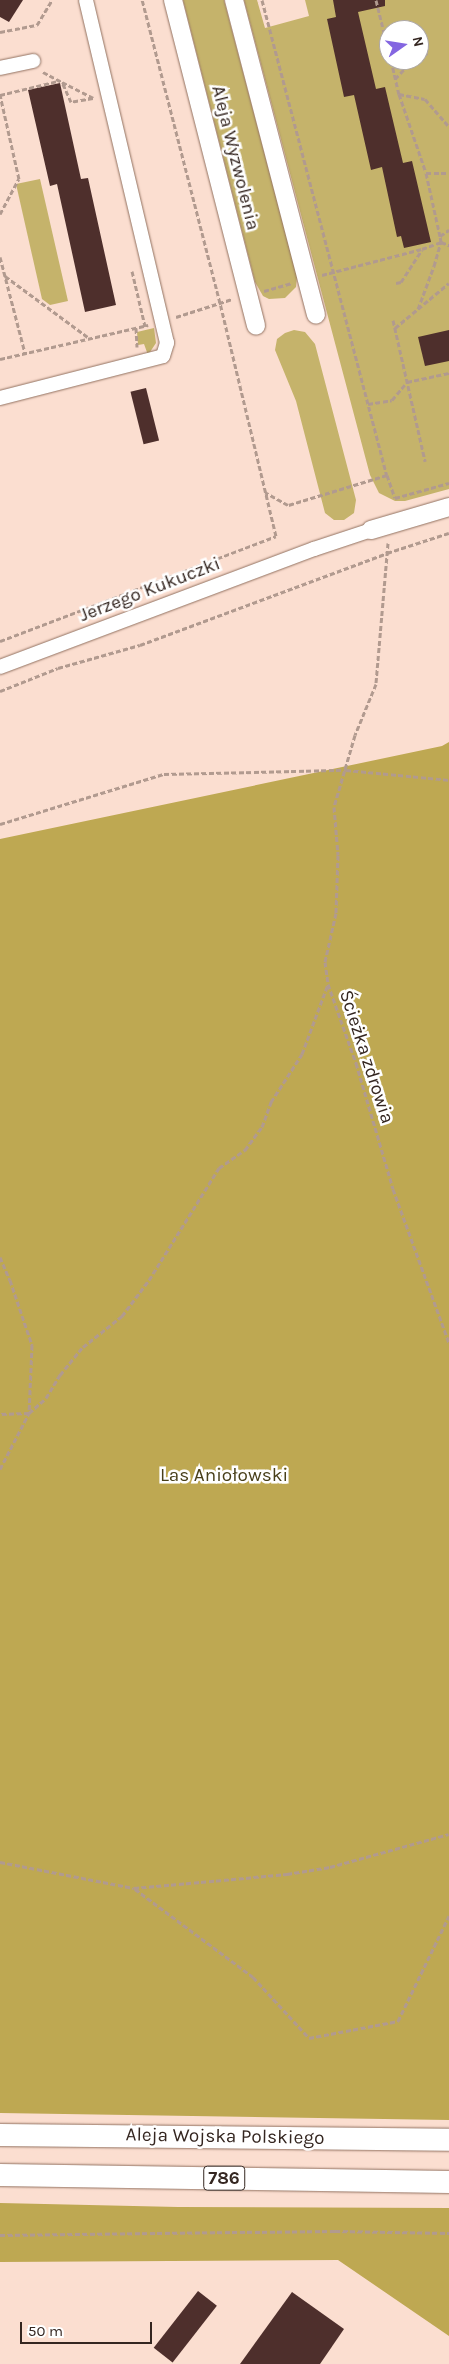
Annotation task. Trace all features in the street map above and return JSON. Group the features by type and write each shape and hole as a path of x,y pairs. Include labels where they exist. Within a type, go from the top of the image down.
{"main road":[{"name":"Aleja Wojska Polskiego","path":"0,2135 449,2140"},
{"name":"786","path":"0,2175 449,2182"}],"street":[{"path":"0,398 163,356 167,343 86,0"},
{"name":"Aleja Wyzwolenia","path":"173,0 256,326"},
{"name":"Aleja Wyzwolenia","path":"234,0 316,314"},
{"path":"0,68 37,66"},
{"path":"371,530 449,507"},
{"name":"Jerzego Kukuczki","path":"0,667 314,549 371,530"}],"path":[{"path":"0,32 37,26 52,0"},
{"path":"0,641 276,536 217,293 142,0"},
{"path":"376,0 381,20"},
{"path":"37,66 93,98 72,102 61,81"},
{"path":"393,70 399,94 426,174 441,242 418,309"},
{"path":"395,79 404,70"},
{"path":"0,214 19,179 0,95 61,81"},
{"path":"399,94 425,99 449,128"},
{"path":"426,174 449,173"},
{"path":"440,236 449,230"},
{"path":"333,272 422,249 441,242 449,245"},
{"path":"396,283 400,282 422,249"},
{"path":"0,258 25,353"},
{"path":"5,276 89,338"},
{"path":"395,328 449,283"},
{"path":"393,320 425,461"},
{"path":"368,404 392,400 407,382 449,373"},
{"path":"388,475 395,498 449,482"},
{"path":"0,691 58,668 140,645 387,553 449,533"},
{"name":"Ścieżka zdrowia","path":"387,553 376,684 355,735 334,807 338,854 336,913 325,962 328,984 356,1063 393,1189 449,1343"},
{"path":"0,824 164,774 346,770 449,780"},
{"path":"0,1469 29,1413 46,1398 60,1375 83,1346 122,1316 149,1280 219,1168 245,1150 262,1127 271,1102 302,1054 328,984"},
{"path":"0,1257 32,1345 29,1413"},
{"path":"0,1414 29,1413"},
{"path":"0,1862 134,1888 287,1874 330,1867 449,1834"},
{"path":"134,1888 253,1977 309,2038 398,2022 449,1916"},
{"path":"0,2235 335,2231 449,2233"}],"shaded area":[{"path":"183,0 224,0 297,277 296,287 285,298 269,299 263,296 255,282"},
{"path":"244,0 257,0 265,28 309,16 305,0 449,0 449,489 405,501 395,501 379,493 370,475"},
{"path":"40,179 68,301 50,305 42,299 16,184"},
{"path":"154,328 156,343 148,355 144,344 138,345 137,332"},
{"path":"294,330 305,332 315,344 356,500 354,513 344,520 334,520 325,513 296,401 275,350 277,339 285,333"}],"green space":[{"name":"Las Aniołowski","path":"449,742 449,2120 0,2113 0,839 442,746"},
{"path":"0,2203 178,2207 449,2208 449,2336 338,2260 0,2262"}],"building":[{"path":"0,0 23,0 9,22 0,17"},
{"path":"333,0 385,0 385,6 358,12 376,89 385,87 403,163 412,161 431,242 404,248 401,236 397,237 382,167 371,170 354,95 344,97 327,19 336,17"},
{"path":"60,83 81,179 88,178 116,305 85,312 57,184 50,186 28,90"},
{"path":"449,330 449,361 425,366 418,337"},
{"path":"146,388 159,440 144,444 130,392"},
{"path":"198,2291 217,2306 173,2363 154,2348"},
{"path":"292,2292 344,2329 320,2364 240,2364"}]}
